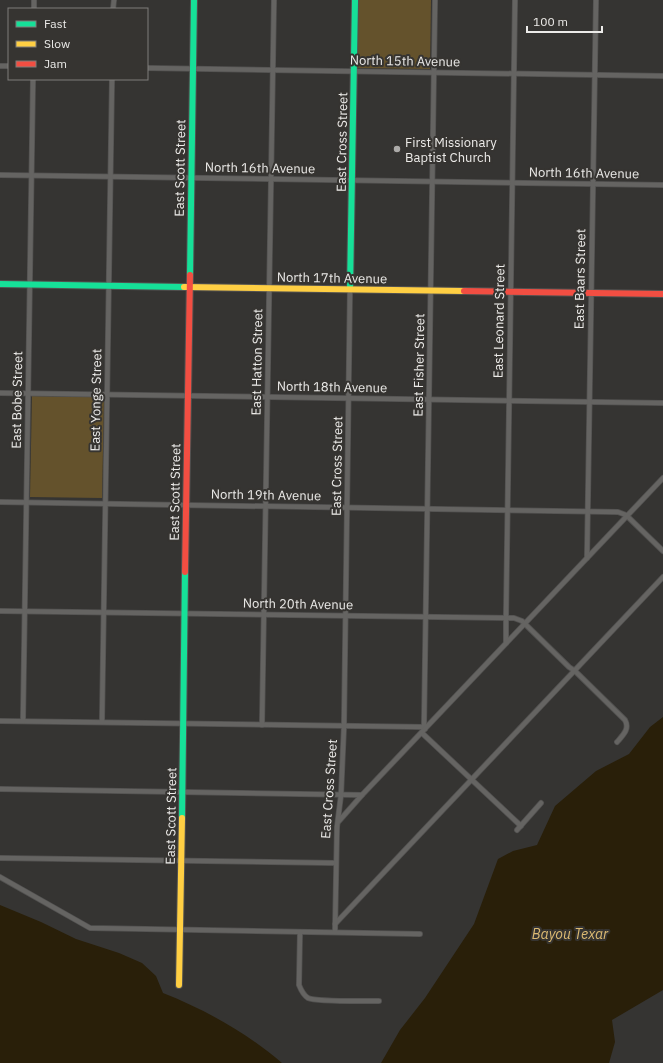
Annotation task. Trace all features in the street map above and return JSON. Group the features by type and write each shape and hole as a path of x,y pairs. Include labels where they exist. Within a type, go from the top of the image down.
{"street":[{"name":"East Scott Street","path":"179,985 194,0"},
{"name":"East Hatton Street","path":"262,725 274,0"},
{"name":"East Cross Street","path":"335,932 337,827 341,795 344,726 355,0"},
{"name":"East Fisher Street","path":"424,730 435,0"},
{"name":"East Leonard Street","path":"506,643 515,0"},
{"name":"East Baars Street","path":"587,558 596,0"},
{"name":"North 15th Avenue","path":"148,68 663,76"},
{"name":"East Bobe Street","path":"23,721 33,80"},
{"name":"East Yonge Street","path":"102,722 112,80"},
{"name":"North 16th Avenue","path":"0,175 663,185"},
{"name":"North 17th Avenue","path":"0,284 663,294"},
{"name":"North 18th Avenue","path":"0,393 663,403"},
{"path":"337,827 340,819 362,795 663,478"},
{"name":"North 19th Avenue","path":"0,502 588,510 618,512 626,516"},
{"path":"626,516 663,551"},
{"path":"335,924 663,577"},
{"name":"North 20th Avenue","path":"0,611 518,619 575,671 625,720 628,725 627,728 617,742"},
{"path":"0,721 344,726 424,730 472,780 521,826"},
{"path":"0,789 362,795"},
{"path":"517,830 541,803"},
{"path":"0,858 336,863"},
{"path":"0,877 90,928 420,934"},
{"path":"300,932 300,989 305,996 316,1000 379,1001"}],"shaded area":[{"path":"358,0 431,0 430,69 357,68"},
{"path":"32,396 104,397 102,498 30,497"}],"water":[{"name":"Bayou Texar","path":"663,717 663,990 612,1020 615,1042 609,1063 381,1063 400,1030 425,998 474,924 498,859 513,851 537,845 555,806 596,771 629,754 650,727"},
{"path":"0,905 41,922 76,939 119,953 142,963 156,976 163,993 226,1023 269,1052 282,1063 0,1063"}],"traffic: fast":[{"path":"190,275 194,0"},
{"path":"350,289 355,0"},
{"path":"0,284 184,287"},
{"path":"182,818 185,572"}],"traffic: slow":[{"path":"184,287 464,291"},
{"path":"179,985 182,818"}],"traffic: jam":[{"path":"185,572 190,275"},
{"path":"464,291 663,294"}],"place":[{"name":"First Missionary Baptist Church","path":"397,149"}]}
